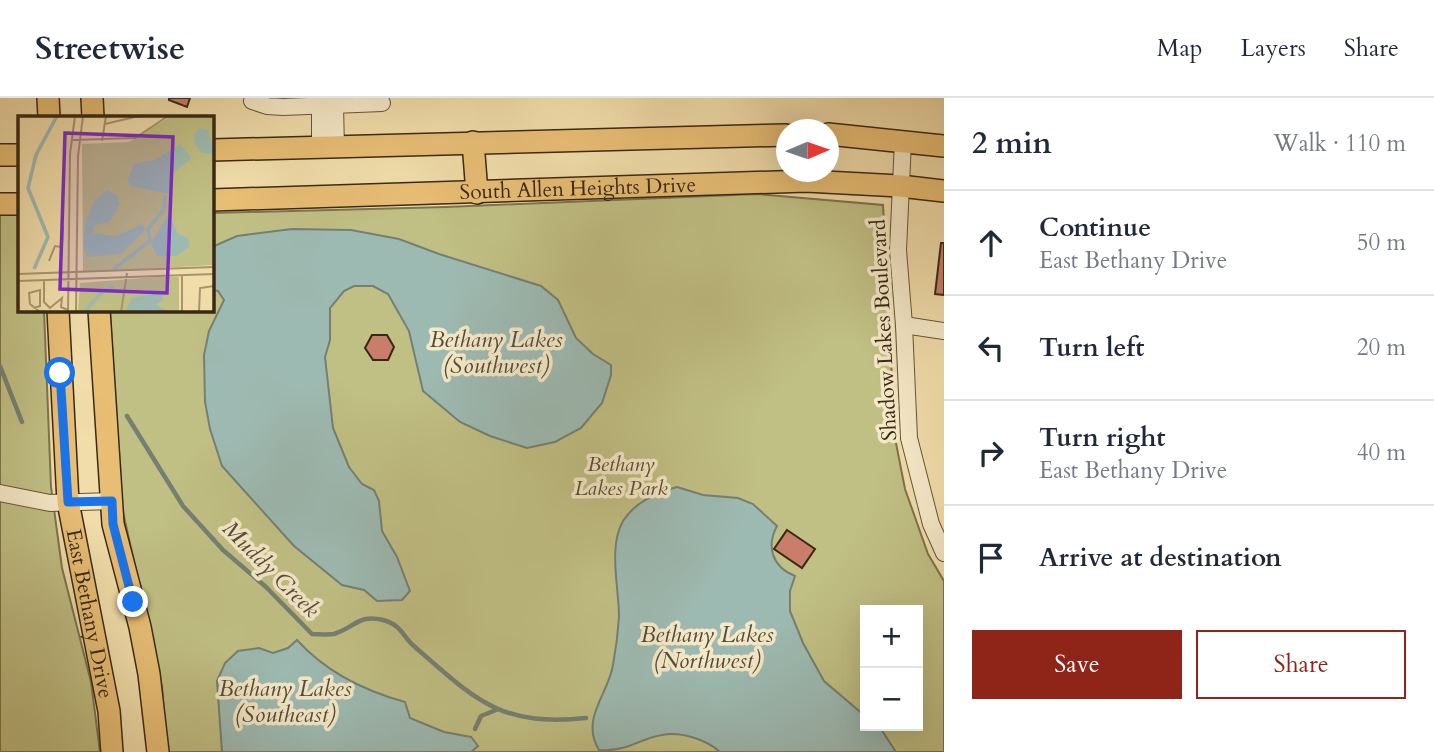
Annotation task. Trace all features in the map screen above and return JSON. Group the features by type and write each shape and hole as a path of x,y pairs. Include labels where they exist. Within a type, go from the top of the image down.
{"main road":[{"path":"48,98 49,116"},
{"path":"92,98 93,116"},
{"path":"214,150 776,135"},
{"path":"839,135 944,146"},
{"path":"473,142 477,193"},
{"path":"0,155 18,155"},
{"name":"South Allen Heights Drive","path":"214,200 806,181 944,191"},
{"path":"0,204 18,204"},
{"name":"East Bethany Drive","path":"58,312 68,502 109,711 112,752"},
{"name":"East Bethany Drive","path":"99,312 113,524 143,638 158,752"}],"street":[{"path":"253,98 252,101 267,106 382,103"},
{"path":"328,106 328,148"},
{"name":"Shadow Lakes Boulevard","path":"903,141 898,250 909,438 931,524 944,553"},
{"path":"904,325 944,331"},
{"path":"0,493 50,503 112,501"}],"green space":[{"name":"Bethany Lakes Park","path":"757,194 883,205 895,438 905,489 928,554 944,581 944,752 167,752 162,687 121,503 110,312 214,312 214,213 446,207"},
{"path":"0,215 18,215 18,312 44,312 51,487 62,568 91,682 100,752 0,752"}],"water":[{"name":"Bethany Lakes (Southwest)","path":"292,229 351,230 399,239 541,286 558,300 576,338 593,354 611,365 611,375 602,403 581,428 555,442 527,448 490,436 460,422 423,391 409,331 388,294 373,286 354,286 344,291 330,308 330,340 325,357 333,428 349,467 362,484 374,490 379,501 382,531 397,557 410,591 402,600 377,601 364,590 342,585 294,546 222,466 210,429 205,402 204,355 209,331 224,300 218,291 214,290 214,246 237,236"},
{"name":"Bethany Lakes (Northwest)","path":"677,487 703,495 738,498 753,504 777,526 772,541 773,555 781,567 795,576 790,591 790,611 803,643 824,681 860,712 860,731 882,731 896,752 720,752 708,744 677,734 654,737 618,749 599,750 592,728 613,665 619,617 616,543 623,521 628,515 640,504"},
{"name":"Bethany Lakes (Southeast)","path":"297,640 320,661 346,678 405,702 410,718 444,732 471,737 478,746 471,752 222,752 217,681 225,663 238,651 259,648 273,653 288,648"}],"building":[{"path":"169,98 190,98 187,107"},
{"path":"941,243 944,243 944,295 935,294"},
{"path":"372,335 387,335 394,347 388,360 373,360 365,348"},
{"path":"787,530 815,549 802,568 774,549"}],"waterway":[{"name":"Muddy Creek","path":"0,366 22,422"},
{"name":"Muddy Creek","path":"127,416 183,506 223,550 266,587 312,634 334,634 362,620 383,620 398,628 415,647 455,682 491,706 532,718 586,718"},
{"name":"Muddy Creek","path":"475,729 481,716 496,710"}],"route":[{"path":"60,373 68,502 112,501 113,524 133,602"}]}
